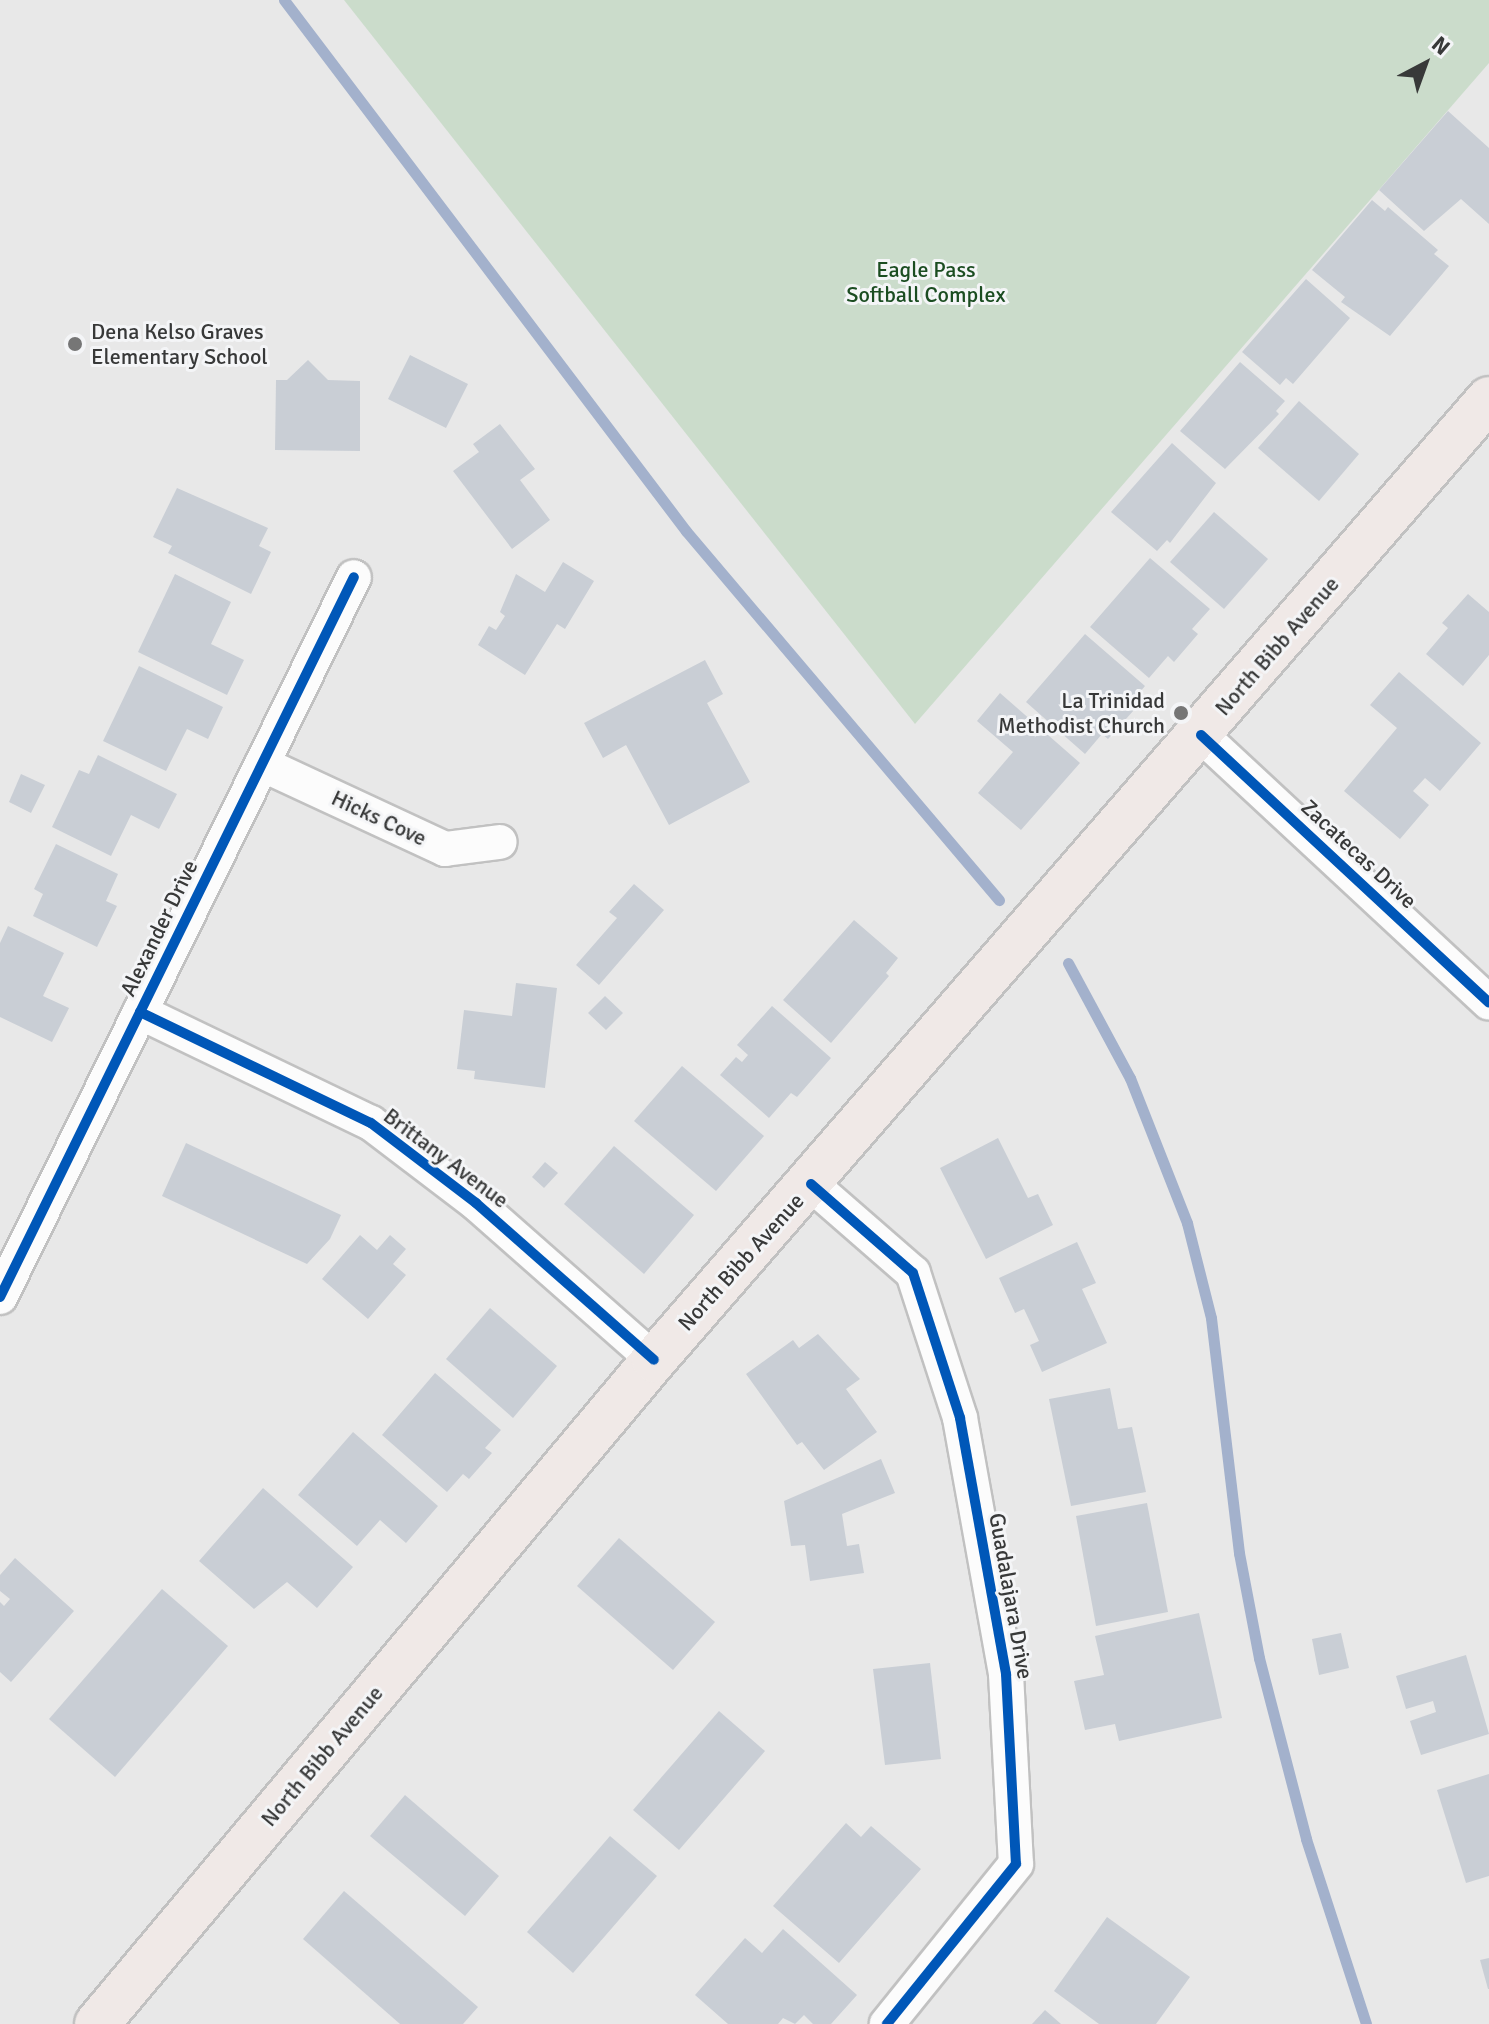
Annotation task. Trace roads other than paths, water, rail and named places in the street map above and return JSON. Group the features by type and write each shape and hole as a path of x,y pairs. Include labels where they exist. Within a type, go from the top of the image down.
{"main road":[{"name":"North Bibb Avenue","path":"97,2024 654,1360 811,1184 1489,399"}],"street":[{"name":"Alexander Drive","path":"0,1297 354,577"},
{"name":"Zacatecas Drive","path":"1201,735 1489,1003"},
{"name":"Hicks Cove","path":"262,764 445,849 500,842"},
{"name":"Brittany Avenue","path":"140,1012 371,1123 476,1203 654,1360"},
{"name":"Guadalajara Drive","path":"811,1184 913,1273 960,1418 1006,1674 1016,1864 887,2024"}],"waterway":[{"path":"284,0 686,531 999,900"},
{"path":"1068,963 1130,1078 1187,1223 1211,1318 1239,1553 1259,1658 1306,1839 1366,2024"}],"place":[{"name":"Dena Kelso Graves Elementary School","path":"75,344"},
{"name":"La Trinidad Methodist Church","path":"1181,713"}],"park label":[{"name":"Eagle Pass Softball Complex","path":"926,282"}]}
